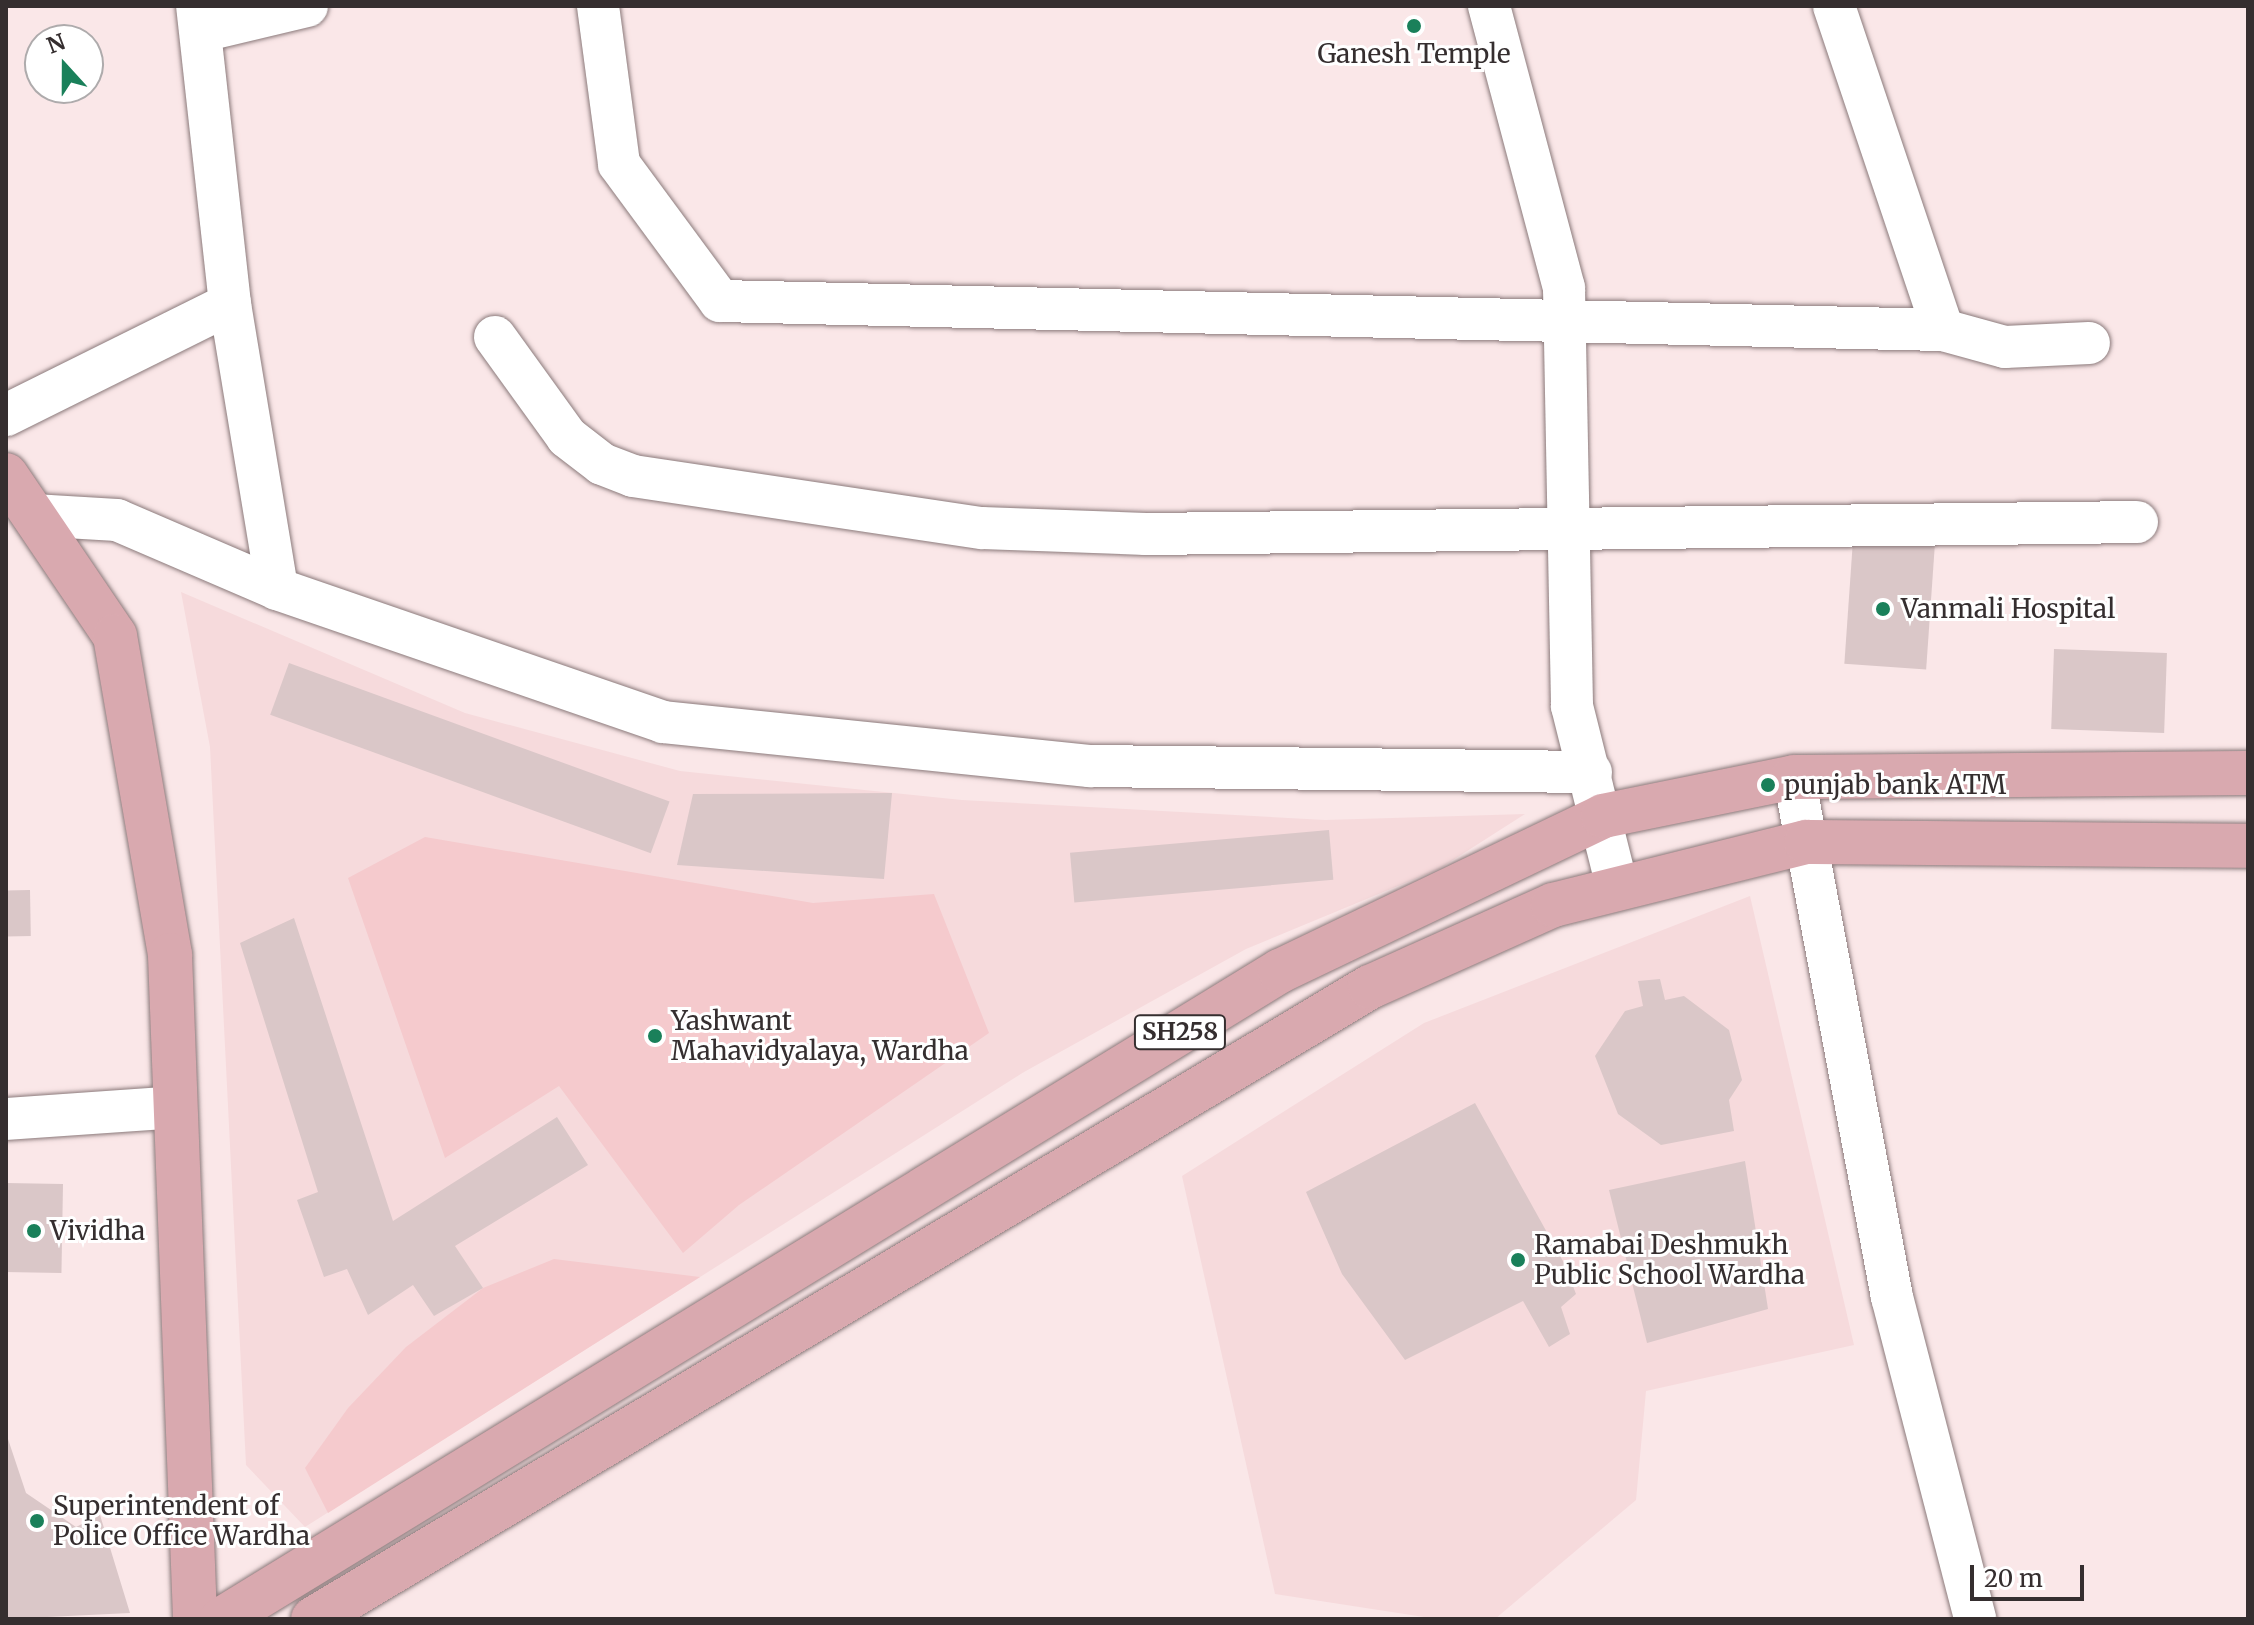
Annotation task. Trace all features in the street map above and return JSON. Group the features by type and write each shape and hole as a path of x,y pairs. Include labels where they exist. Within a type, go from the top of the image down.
{"main road":[{"path":"6,475 115,636 170,955 195,1619"},
{"name":"SH258","path":"222,1619 1280,971 1603,816 1794,777 2248,773"},
{"name":"SH258","path":"313,1619 1370,987 1553,905 1617,886 1806,842 2248,846"}],"street":[{"path":"277,589 230,304 200,18 307,6"},
{"path":"598,6 619,164 720,301 1943,330 2005,347 2089,343"},
{"path":"1489,6 1564,288 1572,706 1603,816 1617,886"},
{"path":"1834,6 1943,330"},
{"path":"6,415 230,304"},
{"path":"495,337 567,437 633,476 982,528 1569,531 2137,522"},
{"path":"33,515 117,520 277,589 663,722 1090,766 1591,772"},
{"path":"1794,777 1892,1297 1975,1619"},
{"path":"6,1119 176,1107"}],"shaded area":[{"name":"Yashwant Mahavidyalaya, Wardha","path":"181,592 465,713 680,771 962,800 1325,820 1525,814 1439,869 1246,949 1024,1072 305,1527 246,1465 210,747"},
{"path":"425,837 813,903 934,894 989,1033 739,1205 683,1253 559,1086 445,1158 348,878"},
{"name":"Ramabai Deshmukh Public School Wardha","path":"1750,896 1854,1345 1646,1391 1636,1500 1495,1619 1437,1619 1275,1594 1182,1176 1424,1023"},
{"path":"554,1259 700,1277 328,1513 305,1468 348,1408 406,1347 483,1288"}],"building":[{"path":"1853,540 1935,546 1926,669 1844,664"},
{"path":"2054,649 2167,653 2164,733 2051,729"},
{"path":"289,663 670,802 651,853 270,715"},
{"path":"892,793 884,879 677,865 693,794"},
{"path":"1329,830 1333,880 1074,902 1070,853"},
{"path":"6,890 30,890 31,936 7,936"},
{"path":"294,918 393,1221 557,1117 588,1165 455,1246 483,1288 434,1316 413,1285 368,1315 347,1269 324,1277 297,1200 318,1192 240,943"},
{"path":"1660,979 1665,1000 1684,996 1729,1030 1742,1080 1729,1100 1734,1131 1661,1145 1618,1114 1595,1056 1625,1011 1643,1006 1638,981"},
{"path":"1475,1103 1564,1263 1576,1294 1561,1307 1570,1334 1549,1347 1523,1301 1405,1360 1342,1274 1306,1192"},
{"path":"1745,1161 1768,1309 1647,1343 1609,1190"},
{"name":"Vividha","path":"6,1183 63,1184 61,1273 6,1272"},
{"name":"Superintendent of Police Office Wardha","path":"6,1433 26,1493 76,1527 100,1515 130,1613 6,1619"}],"place":[{"name":"Ganesh Temple","path":"1414,26"},
{"name":"Vanmali Hospital","path":"1883,609"},
{"name":"punjab bank ATM","path":"1768,785"},
{"name":"Yashwant Mahavidyalaya, Wardha","path":"655,1036"},
{"name":"Vividha","path":"34,1231"},
{"name":"Ramabai Deshmukh Public School Wardha","path":"1518,1260"},
{"name":"Superintendent of Police Office Wardha","path":"37,1521"}]}
